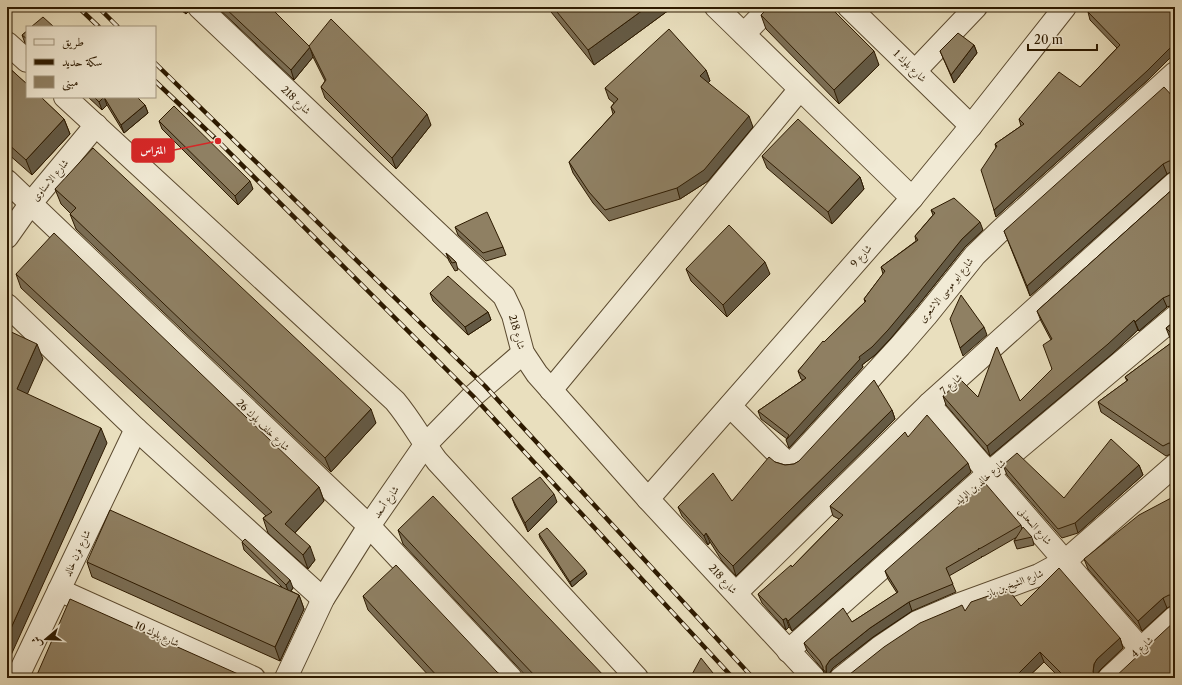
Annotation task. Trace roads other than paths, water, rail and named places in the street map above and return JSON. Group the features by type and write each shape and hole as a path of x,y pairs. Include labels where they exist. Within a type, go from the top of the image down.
{"street":[{"name":"شارع 218","path":"198,7 504,296 514,314 523,353 537,374 648,499 814,678"},
{"path":"716,7 912,198"},
{"path":"744,34 770,7"},
{"name":"شارع بلوك 1","path":"849,7 971,126"},
{"path":"915,71 976,7"},
{"name":"شارع 9","path":"648,499 912,198 971,126 1057,10"},
{"path":"7,43 26,61"},
{"name":"شارع ابو موسى الاشعرى","path":"730,406 782,458 791,462 796,459 900,346 975,255 1174,75"},
{"path":"551,390 800,89"},
{"path":"66,98 395,402 406,414 418,431 425,445 437,461 637,678"},
{"name":"شارع الاسناوى","path":"7,237 31,203 96,125"},
{"name":"شارع خلف بلوك 26","path":"7,181 369,526 510,678"},
{"name":"شارع 7","path":"736,593 929,404 1175,183"},
{"path":"7,305 136,429 323,599"},
{"name":"شارع خالد بن الوليد","path":"788,651 989,473 1175,317"},
{"name":"شارع أسعد","path":"286,678 323,599 369,526 425,445 473,396 523,353"},
{"name":"شارع السعدنى","path":"929,404 1140,648"},
{"name":"شارع فرن خالد","path":"24,676 59,590 136,429"},
{"name":"شارع الشيخ بن باز","path":"841,678 880,647 917,622 957,605 1039,575 1065,561 1175,465"},
{"name":"شارع بلوك 10","path":"59,590 254,678"},
{"name":"شارع 4","path":"1109,678 1175,617"}],"railway":[{"path":"78,7 98,26"},
{"path":"98,7 117,26"},
{"path":"156,64 485,386 753,678"},
{"path":"156,82 218,141 473,396 733,678"}],"place":[{"name":"المتراس","path":"218,141"}]}
